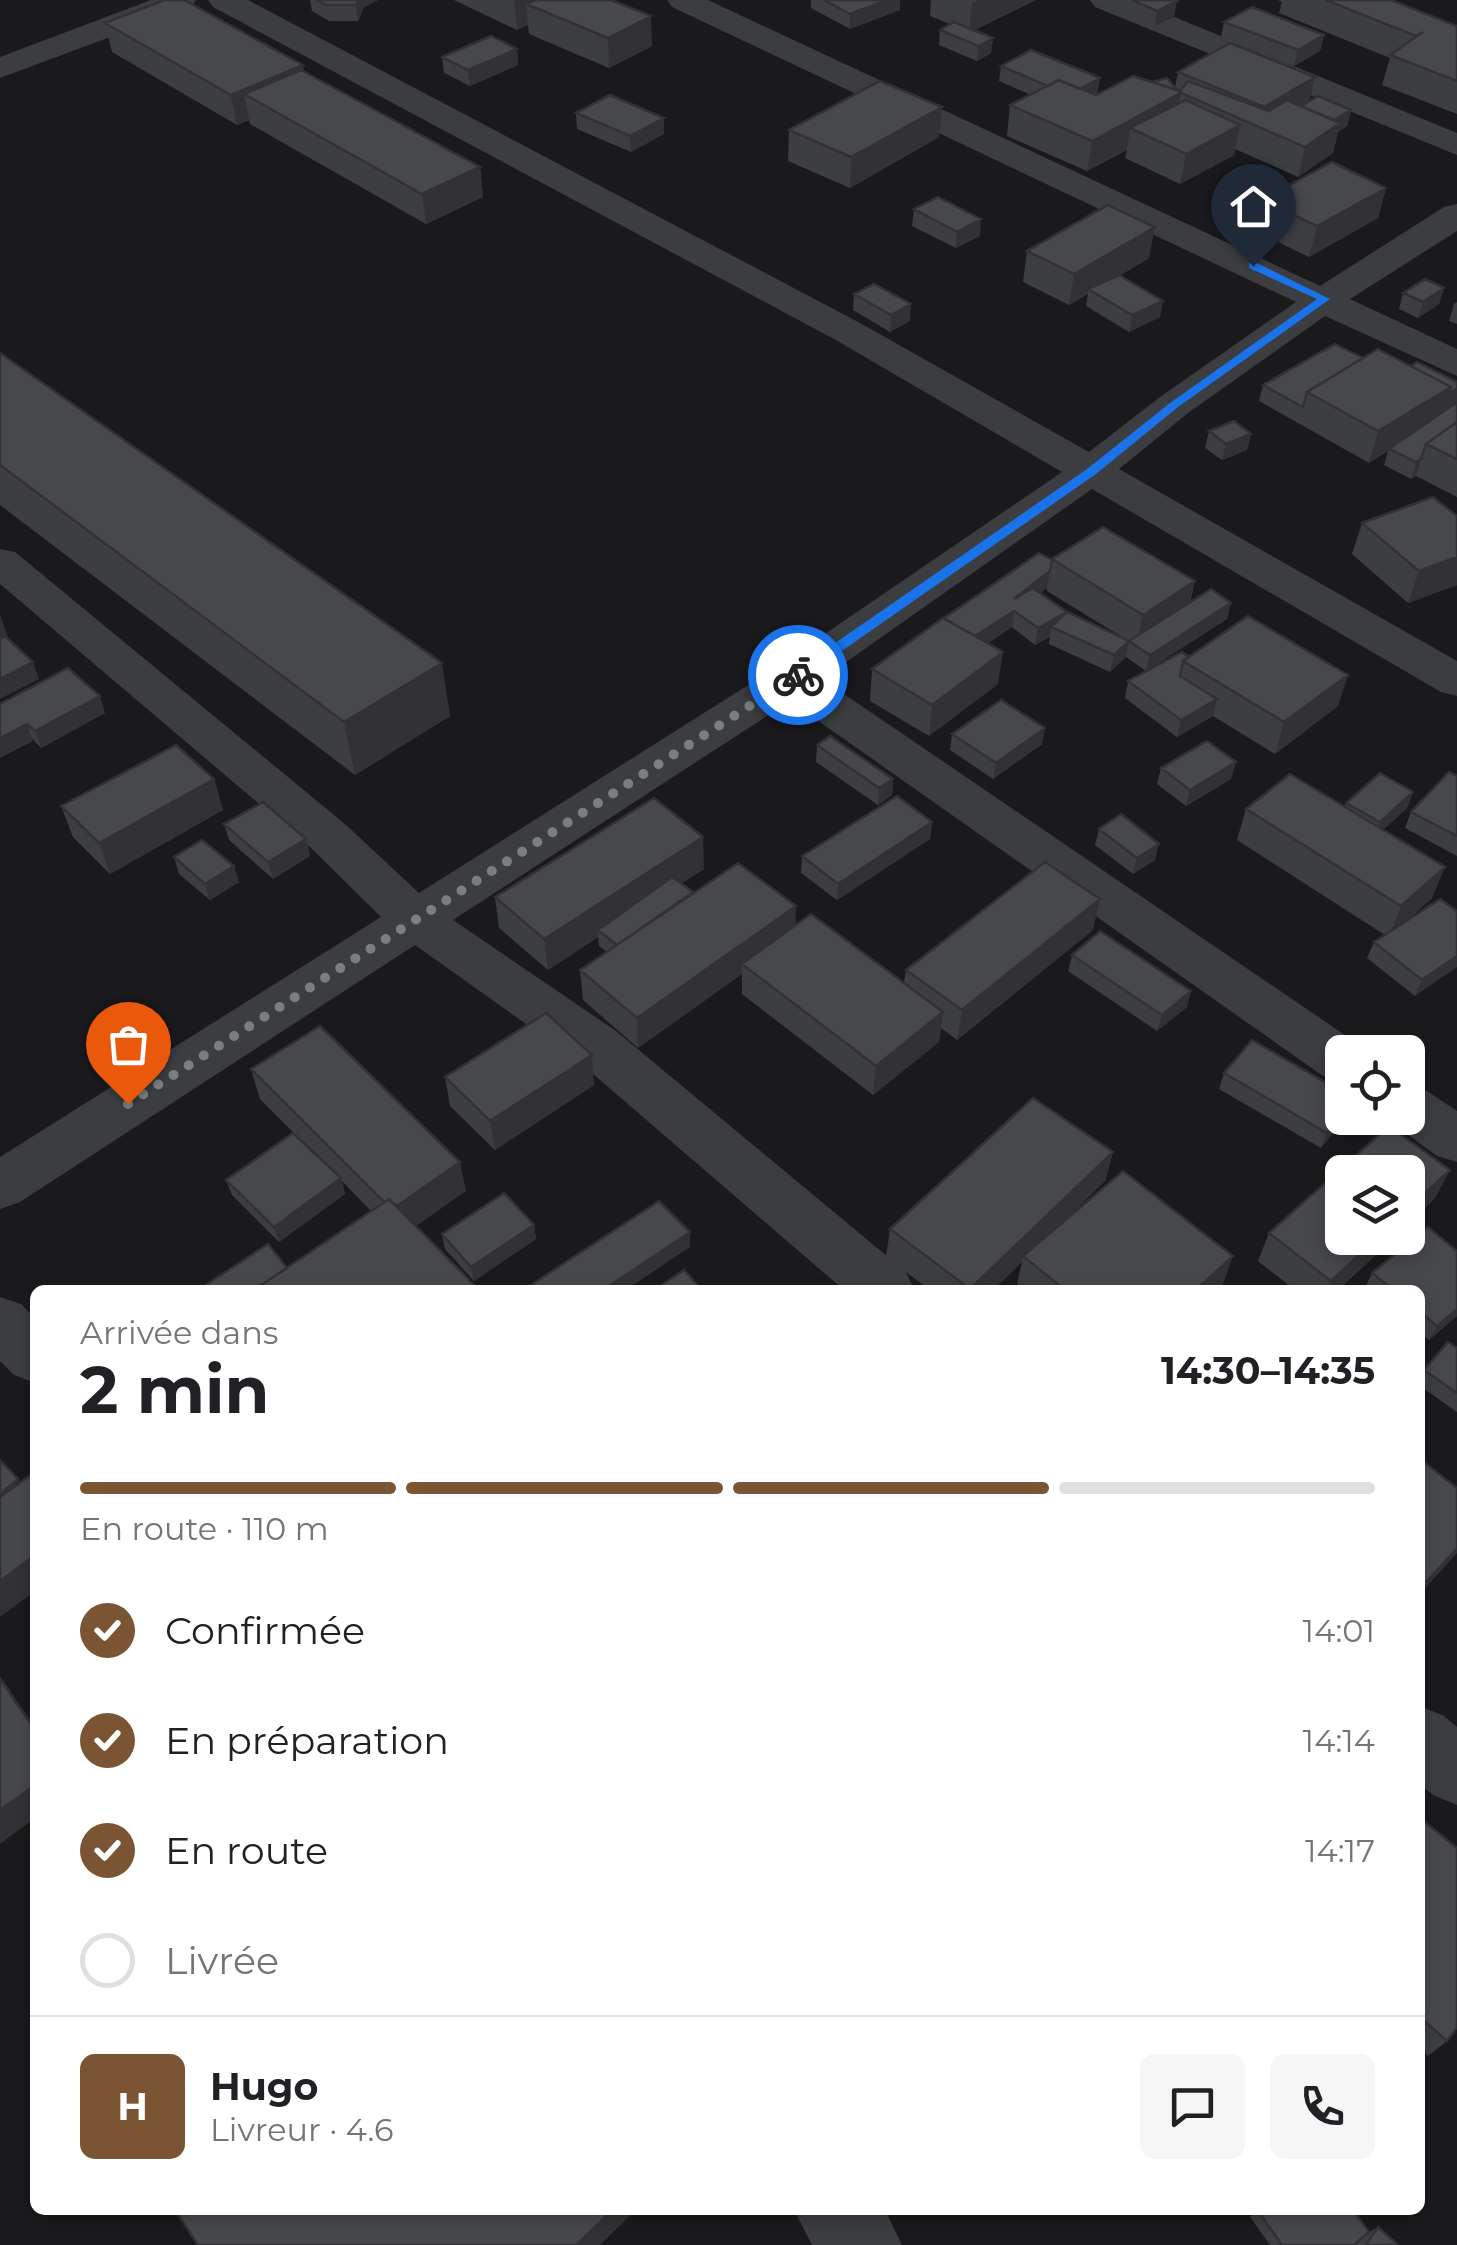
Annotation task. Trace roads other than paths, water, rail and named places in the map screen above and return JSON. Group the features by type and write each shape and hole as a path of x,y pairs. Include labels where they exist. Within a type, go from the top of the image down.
{"street":[{"path":"0,68 180,0"},
{"path":"224,0 847,331 1457,682"},
{"path":"683,0 1457,364"},
{"path":"1106,0 1457,145"},
{"path":"0,1186 791,680 1091,471 1174,405 1324,299 1457,215"},
{"path":"0,562 328,836 417,921 597,1046 879,1285"},
{"path":"791,680 1325,1049"},
{"path":"1425,1118 1457,1140"},
{"path":"0,1322 30,1353"},
{"path":"1425,1744 1457,1771"},
{"path":"837,2215 864,2245"}]}
